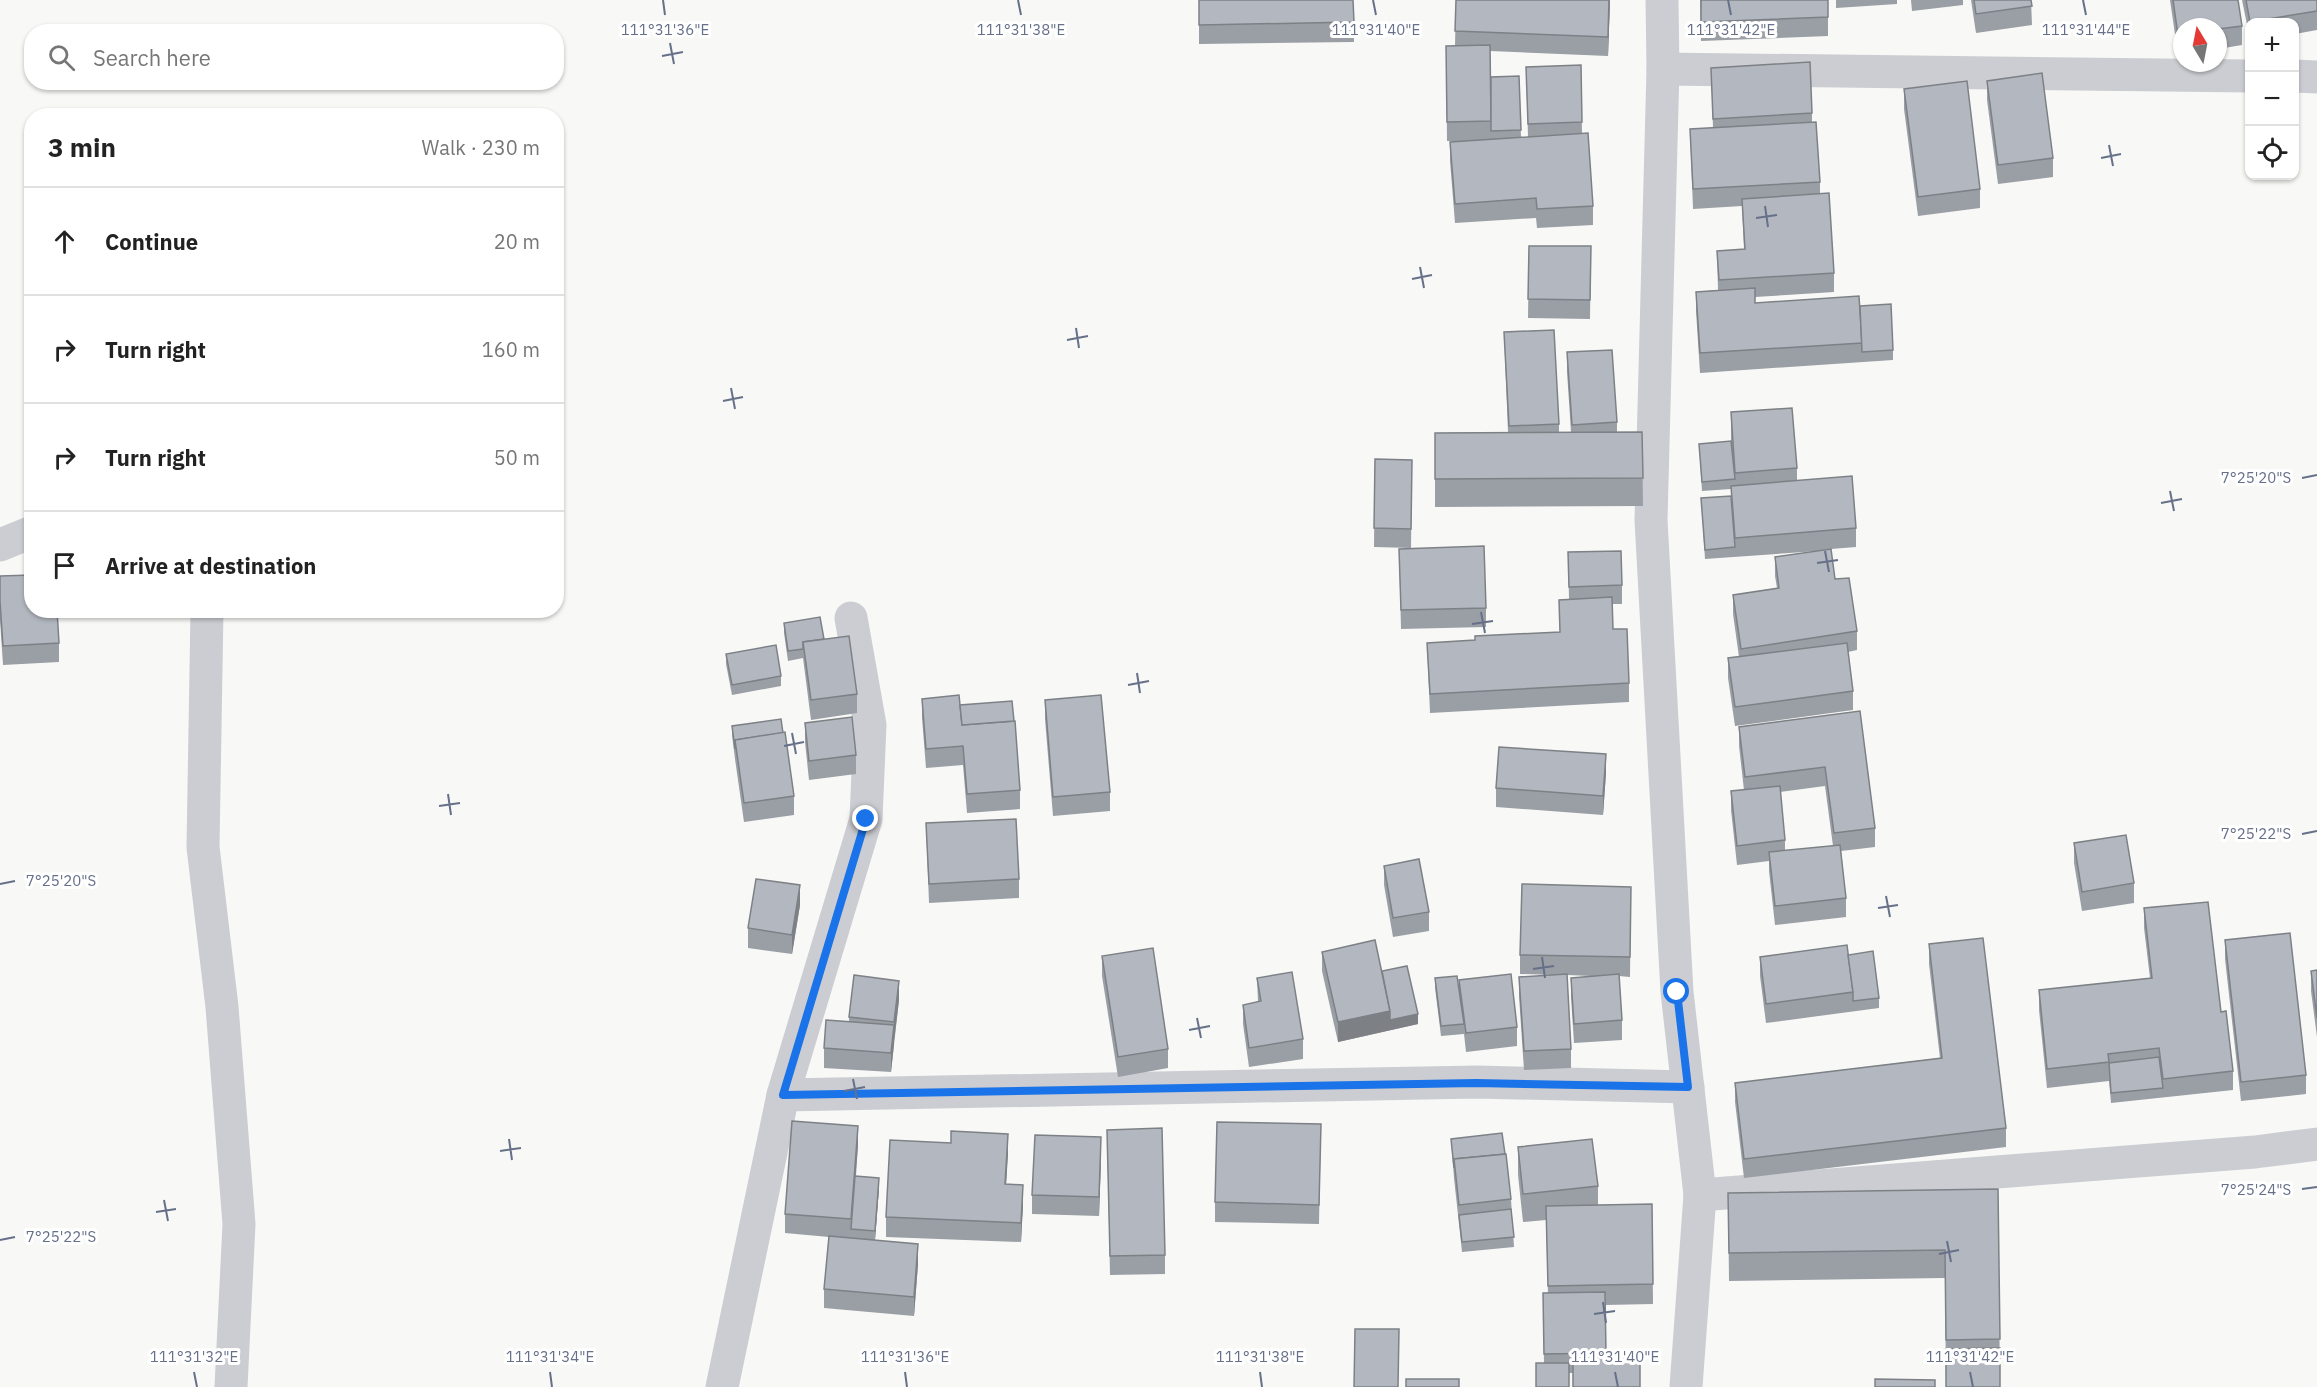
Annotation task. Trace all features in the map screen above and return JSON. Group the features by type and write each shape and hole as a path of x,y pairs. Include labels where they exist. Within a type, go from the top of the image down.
{"street":[{"path":"1662,0 1664,69 1651,520 1677,992 1700,1195 1686,1387"},
{"path":"1664,69 2245,76"},
{"path":"2299,76 2317,77"},
{"path":"0,545 24,535"},
{"path":"207,618 202,847 222,1007 239,1224 231,1387"},
{"path":"722,1387 783,1095 866,819 870,725 851,618"},
{"path":"783,1095 1476,1083 1688,1087"},
{"path":"1700,1195 2255,1152 2317,1144"}],"building":[{"path":"1199,0 1353,0 1354,22 1199,25"},
{"path":"1456,0 1609,0 1608,37 1455,31"},
{"path":"1701,0 1828,0 1828,17 1701,22"},
{"path":"1974,0 2031,0 2032,6 1976,14"},
{"path":"2173,0 2238,0 2242,26 2227,28 2227,18 2176,18"},
{"path":"2246,0 2317,0 2317,11 2274,18 2249,18"},
{"path":"1490,45 1491,121 1447,122 1446,46"},
{"path":"1810,62 1812,113 1713,119 1711,68"},
{"path":"1581,65 1582,122 1528,124 1526,67"},
{"path":"2042,73 2053,158 1998,165 1987,81"},
{"path":"1519,76 1521,130 1491,131 1491,77"},
{"path":"1967,81 1980,189 1918,197 1904,89"},
{"path":"1816,122 1820,182 1693,189 1690,129"},
{"path":"1588,133 1593,206 1537,209 1536,198 1455,204 1450,142"},
{"path":"1829,193 1834,273 1719,280 1717,251 1745,249 1742,199"},
{"path":"1529,246 1591,246 1590,300 1528,299"},
{"path":"1755,288 1755,303 1859,296 1862,343 1700,353 1696,292"},
{"path":"1891,304 1893,350 1862,352 1860,306"},
{"path":"1554,330 1559,424 1509,426 1504,332"},
{"path":"1612,350 1617,422 1572,425 1567,352"},
{"path":"1792,408 1797,468 1735,473 1731,412"},
{"path":"1642,432 1643,478 1435,479 1435,433"},
{"path":"1731,441 1735,479 1702,482 1699,444"},
{"path":"1375,459 1412,460 1411,529 1374,528"},
{"path":"1852,476 1856,528 1735,538 1731,486"},
{"path":"1731,496 1735,547 1705,550 1701,498"},
{"path":"1484,546 1486,608 1401,610 1399,549"},
{"path":"1831,549 1835,579 1849,578 1857,631 1741,649 1733,595 1779,588 1775,557"},
{"path":"1621,551 1622,585 1569,587 1568,552"},
{"path":"24,575 24,618 57,618 59,643 3,646 0,576"},
{"path":"1612,597 1613,629 1627,629 1629,683 1430,694 1427,643 1475,640 1475,636 1560,632 1559,600"},
{"path":"820,617 824,639 803,642 803,649 788,651 784,623"},
{"path":"849,636 857,694 811,700 803,642"},
{"path":"1847,643 1853,691 1735,707 1728,658"},
{"path":"776,645 781,676 732,685 726,654"},
{"path":"959,695 962,725 1015,721 1020,790 967,794 963,746 926,749 922,699"},
{"path":"1101,695 1110,792 1053,797 1045,700"},
{"path":"1012,701 1014,721 962,725 960,705"},
{"path":"1860,711 1875,828 1834,833 1825,767 1745,777 1739,727"},
{"path":"852,717 856,755 809,761 805,723"},
{"path":"781,719 783,733 735,740 735,749 732,726"},
{"path":"785,732 794,796 744,803 735,740"},
{"path":"1499,747 1606,754 1603,796 1496,788"},
{"path":"1780,786 1785,840 1737,846 1731,791"},
{"path":"1016,819 1019,879 929,884 926,823"},
{"path":"2126,835 2134,883 2082,892 2074,843"},
{"path":"1840,845 1846,898 1775,906 1769,852"},
{"path":"1419,859 1429,912 1393,918 1384,866"},
{"path":"756,879 800,885 792,935 748,928"},
{"path":"1522,884 1631,887 1630,957 1520,955"},
{"path":"2208,902 2221,1012 2226,1011 2233,1071 2163,1079 2159,1048 2108,1054 2109,1062 2047,1069 2039,990 2152,978 2144,908"},
{"path":"2290,933 2306,1075 2241,1082 2225,940"},
{"path":"1983,938 2006,1128 1744,1159 1735,1083 1942,1058 1929,944"},
{"path":"1375,940 1390,1011 1338,1022 1322,952"},
{"path":"1847,945 1853,992 1766,1004 1760,957"},
{"path":"1153,948 1168,1049 1118,1057 1102,956"},
{"path":"1873,951 1879,998 1853,1001 1848,955"},
{"path":"1407,966 1418,1014 1390,1020 1382,971"},
{"path":"2317,970 2317,1018 2311,971"},
{"path":"1292,972 1303,1039 1249,1048 1243,1005 1261,1001 1257,978"},
{"path":"1511,974 1517,1027 1466,1033 1459,980"},
{"path":"1567,974 1571,1049 1524,1051 1519,977"},
{"path":"1619,974 1622,1020 1574,1024 1571,978"},
{"path":"854,975 899,981 894,1022 849,1017"},
{"path":"1457,976 1464,1024 1441,1026 1435,978"},
{"path":"826,1020 894,1025 891,1053 824,1048"},
{"path":"2159,1057 2163,1088 2111,1093 2109,1063"},
{"path":"792,1121 858,1126 851,1219 785,1214"},
{"path":"1217,1122 1321,1124 1319,1205 1215,1202"},
{"path":"1162,1128 1165,1255 1110,1256 1107,1130"},
{"path":"951,1131 1008,1134 1005,1184 1023,1185 1021,1223 886,1217 890,1140 951,1143"},
{"path":"1502,1133 1505,1154 1454,1159 1454,1168 1451,1139"},
{"path":"1035,1135 1101,1137 1099,1197 1032,1195"},
{"path":"1592,1139 1598,1186 1523,1194 1518,1147"},
{"path":"1506,1154 1511,1199 1459,1205 1454,1159"},
{"path":"855,1176 879,1178 875,1231 851,1229"},
{"path":"1998,1189 2000,1339 1946,1340 1945,1250 1729,1253 1728,1193"},
{"path":"1652,1204 1653,1284 1548,1286 1546,1206"},
{"path":"1511,1209 1514,1237 1462,1242 1459,1215"},
{"path":"829,1236 918,1244 914,1297 824,1289"},
{"path":"1605,1292 1606,1353 1544,1354 1543,1293"},
{"path":"1355,1329 1399,1329 1398,1387 1354,1387"},
{"path":"2000,1348 2000,1387 1946,1387 1946,1349"},
{"path":"1573,1354 1640,1355 1640,1387 1573,1387"},
{"path":"1536,1363 1569,1363 1569,1387 1536,1387"},
{"path":"1406,1379 1459,1379 1459,1387 1406,1387"},
{"path":"1875,1379 1935,1380 1935,1387 1875,1387"}],"route":[{"path":"866,819 783,1095 1476,1083 1688,1087 1677,992"}]}
